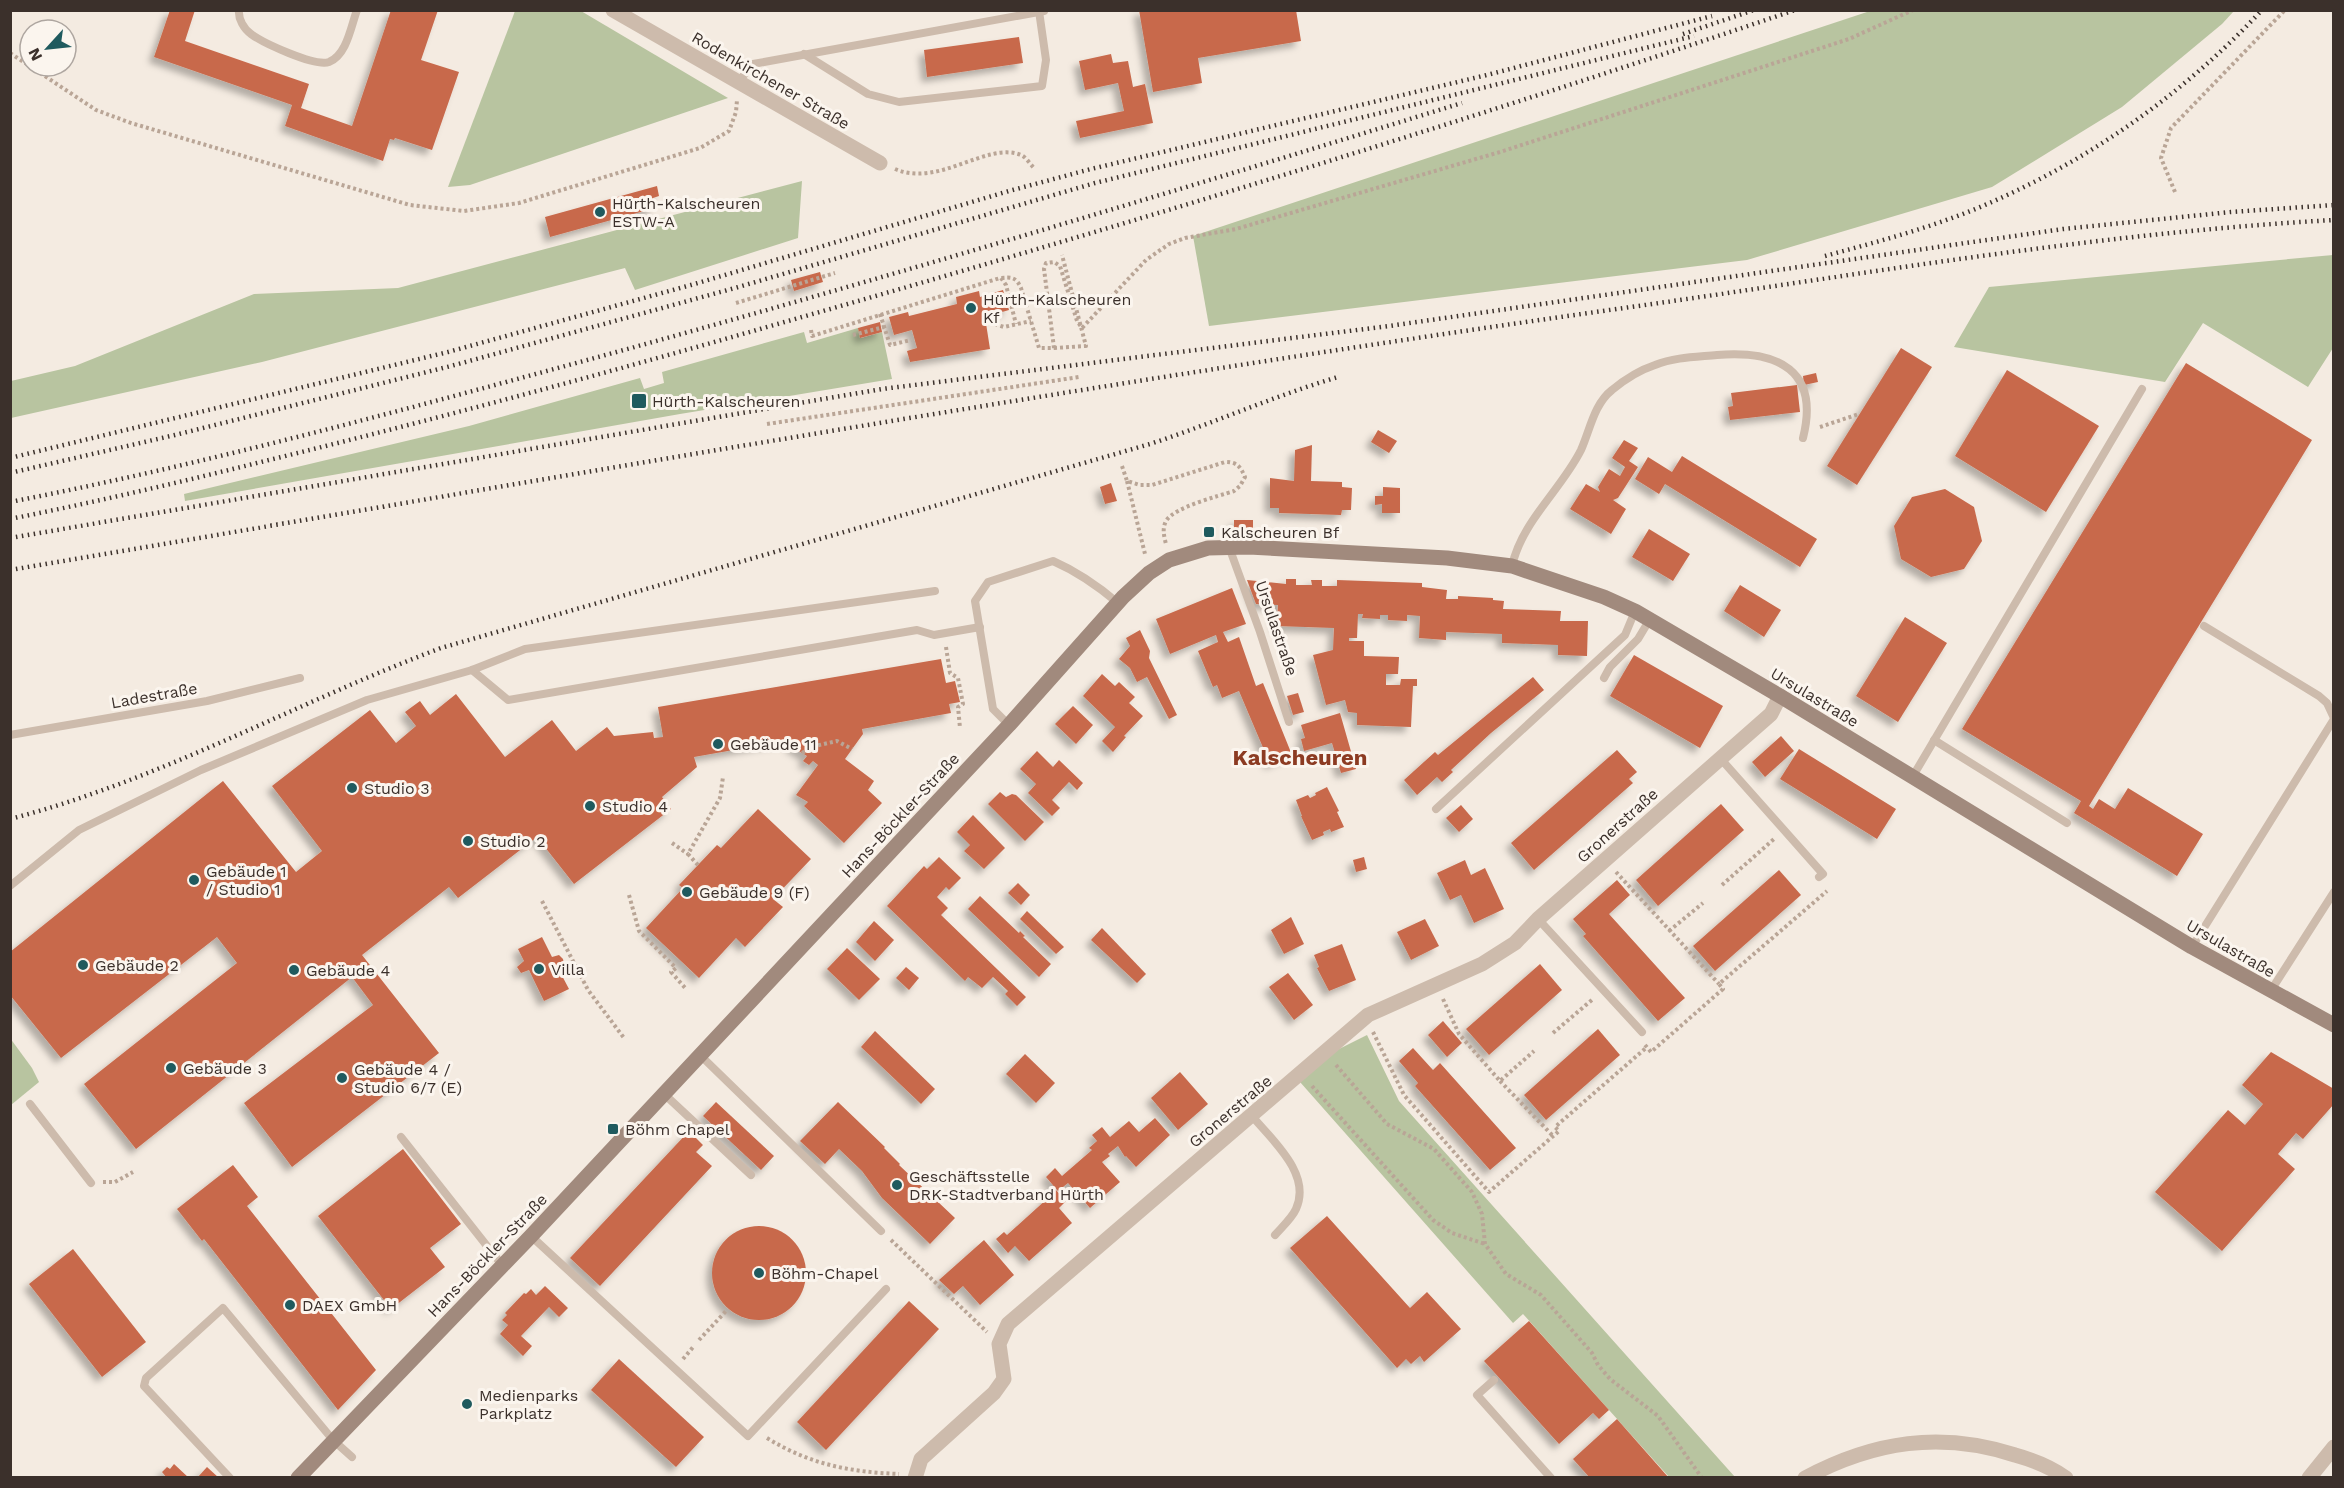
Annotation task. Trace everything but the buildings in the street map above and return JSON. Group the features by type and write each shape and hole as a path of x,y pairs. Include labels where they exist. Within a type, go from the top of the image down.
{"street":[{"name":"Rodenkirchener Straße","path":"613,10 880,163"},
{"name":"Ursulastraße","path":"1121,600 1149,573 1169,560 1208,548 1229,547 1447,558 1512,566 1604,597 1635,611 1780,696 2192,947 2334,1025"},
{"name":"Hans-Böckler-Straße","path":"298,1478 531,1236 1009,725 1121,600"},
{"name":"Gronerstraße","path":"999,1344 1008,1324 1368,1016 1482,964 1515,943 1538,919 1771,714 1780,696"},
{"path":"915,1476 921,1459 994,1393 1004,1379 999,1344"},
{"path":"1805,1478 1862,1452 1882,1447 1923,1442 1958,1442 1993,1448 2029,1459 2066,1478"},
{"path":"2309,1478 2334,1447"}],"lane":[{"path":"239,10 241,23 250,33 269,44 317,62 328,62 336,58 344,48 357,10"},
{"path":"739,81 753,64 804,54 1042,11 1046,60 1042,86 899,102 868,94 804,54"},
{"path":"1512,566 1522,537 1580,451 1600,402 1610,391 1654,365 1694,357 1738,353 1778,362 1789,368 1806,392 1807,412 1803,438"},
{"path":"1913,776 2142,389"},
{"name":"Ursulastraße","path":"1229,547 1289,722"},
{"path":"1009,725 993,709 975,601 988,582 1053,561 1076,572 1121,600"},
{"path":"10,886 79,830 201,770 367,700 472,670 525,649 934,591"},
{"path":"1436,809 1625,635 1635,611"},
{"path":"1604,678 1610,668 1638,639 1650,620"},
{"path":"2192,947 2334,719 2327,703 2319,696 2204,626"},
{"path":"472,670 508,700 916,630 933,635 980,627"},
{"name":"Ladestraße","path":"10,735 207,701 300,678"},
{"path":"1934,740 2067,823"},
{"path":"1720,758 1823,874 1819,877"},
{"path":"2271,992 2334,891"},
{"path":"1538,919 1642,1032"},
{"path":"699,1055 881,1231"},
{"path":"663,1093 751,1175"},
{"path":"30,1104 91,1183"},
{"path":"1252,1116 1285,1155 1297,1177 1300,1196 1296,1211 1275,1234"},
{"path":"401,1137 502,1265"},
{"path":"531,1236 748,1436 886,1289"},
{"path":"230,1478 144,1386 146,1378 223,1308 333,1440 352,1457"},
{"path":"1494,1380 1477,1395 1551,1478"}],"path":[{"path":"1082,328 1146,260 1177,241 1236,229 1500,152 1849,39 1913,10"},
{"path":"2175,192 2162,158 2171,128 2285,10"},
{"path":"10,53 96,110 131,123 410,205 464,211 519,202 700,147 729,131 736,111 739,81"},
{"path":"880,163 905,174 929,174 1003,152 1023,155 1034,168"},
{"path":"811,330 812,336 1000,278 1013,277 1018,280 1039,348 1086,346 1062,255"},
{"path":"1054,348 1044,269 1046,263 1054,262 1060,266 1077,321 1082,328"},
{"path":"736,303 835,273"},
{"path":"1000,278 1006,285 1016,324"},
{"path":"880,314 890,345 911,340"},
{"path":"989,322 1004,327 1031,321"},
{"path":"853,335 884,327"},
{"path":"766,424 1079,377"},
{"path":"1806,426 1814,429 1859,414"},
{"path":"1127,481 1140,485 1152,485 1225,462 1233,462 1240,466 1245,477 1234,491 1175,512 1167,519 1163,530 1169,560"},
{"path":"1122,466 1129,499 1141,534"},
{"path":"944,633 950,673 958,678 963,704 958,707 960,728"},
{"path":"802,753 815,746 837,741 852,749"},
{"path":"687,854 720,798 723,777"},
{"path":"1722,885 1783,830"},
{"path":"672,843 698,865"},
{"path":"1605,860 1724,989 1651,1052 1637,1036 1642,1032"},
{"path":"1719,984 1828,890 1819,877"},
{"path":"629,895 639,931 676,968 671,972 686,989"},
{"path":"542,901 588,990 624,1038"},
{"path":"1670,931 1702,903"},
{"path":"1436,984 1459,1034 1553,1136"},
{"path":"1553,1034 1603,989"},
{"path":"1368,1016 1374,1035 1404,1095 1489,1192 1559,1131 1555,1127 1647,1047"},
{"path":"1500,1080 1534,1050"},
{"path":"1325,1053 1388,1124 1434,1149 1472,1192 1482,1214 1485,1244 1506,1274 1541,1295 1592,1353 1598,1365 1610,1379 1658,1416 1702,1478"},
{"path":"1302,1074 1432,1220 1452,1233 1485,1244"},
{"path":"91,1183 115,1182 133,1172"},
{"path":"881,1231 999,1344"},
{"path":"699,1341 727,1310"},
{"path":"681,1360 694,1346"},
{"path":"754,1430 791,1453 838,1468 915,1476"}],"green space":[{"path":"515,11 581,11 728,98 470,185 448,187"},
{"path":"1870,11 2234,11 2222,24 2122,107 1992,187 1747,260 1209,326 1193,236"},
{"path":"802,181 798,238 635,290 625,268 262,362 11,418 11,381 75,366 254,294 398,288"},
{"path":"2333,255 2333,348 2308,387 2203,323 2165,382 1954,347 1989,287"},
{"path":"858,328 861,338 882,332 892,379 185,501 184,494 469,426 640,378 644,389 664,383 662,372 804,332 807,343"},
{"path":"1367,1035 1399,1101 1735,1477 1669,1477 1523,1314 1513,1323 1300,1082 1333,1052"},
{"path":"10,1038 32,1068 39,1082 11,1105"}],"railway":[{"path":"1683,34 1754,10"},
{"path":"10,519 138,492 331,445 723,340 1294,172 1545,93 1795,10"},
{"path":"1825,256 1951,219 2050,174 2089,152 2162,101 2230,42 2262,10"},
{"path":"10,458 448,352 691,285 1091,169 1487,75 1712,16"},
{"path":"10,473 175,435 451,366 735,288 1095,183 1694,36"},
{"path":"10,502 229,454 591,359 1028,234 1462,103"},
{"path":"10,538 882,389 1389,326 2063,229 2231,212 2334,205"},
{"path":"10,570 820,433 1428,336 1981,256 2157,234 2334,220"},
{"path":"10,819 66,803 175,762 387,669 441,648 1150,444 1338,377"}],"place":[{"name":"Hürth-Kalscheuren ESTW-A","path":"600,212"},
{"name":"Hürth-Kalscheuren Kf","path":"971,308"},
{"name":"Hürth-Kalscheuren","path":"639,401"},
{"name":"Kalscheuren Bf","path":"1209,532"},
{"name":"Gebäude 11","path":"718,744"},
{"name":"Studio 3","path":"352,788"},
{"name":"Studio 4","path":"590,806"},
{"name":"Studio 2","path":"468,841"},
{"name":"Gebäude 1 / Studio 1","path":"194,880"},
{"name":"Gebäude 9 (F)","path":"687,892"},
{"name":"Gebäude 2","path":"83,965"},
{"name":"Villa","path":"539,969"},
{"name":"Gebäude 4","path":"294,970"},
{"name":"Gebäude 3","path":"171,1068"},
{"name":"Gebäude 4 / Studio 6/7 (E)","path":"342,1078"},
{"name":"Böhm Chapel","path":"613,1129"},
{"name":"Geschäftsstelle DRK-Stadtverband Hürth","path":"897,1185"},
{"name":"Böhm-Chapel","path":"759,1273"},
{"name":"DAEX GmbH","path":"290,1305"},
{"name":"Medienparks Parkplatz","path":"467,1404"}],"district":[{"name":"Kalscheuren","path":"1300,757"}]}
